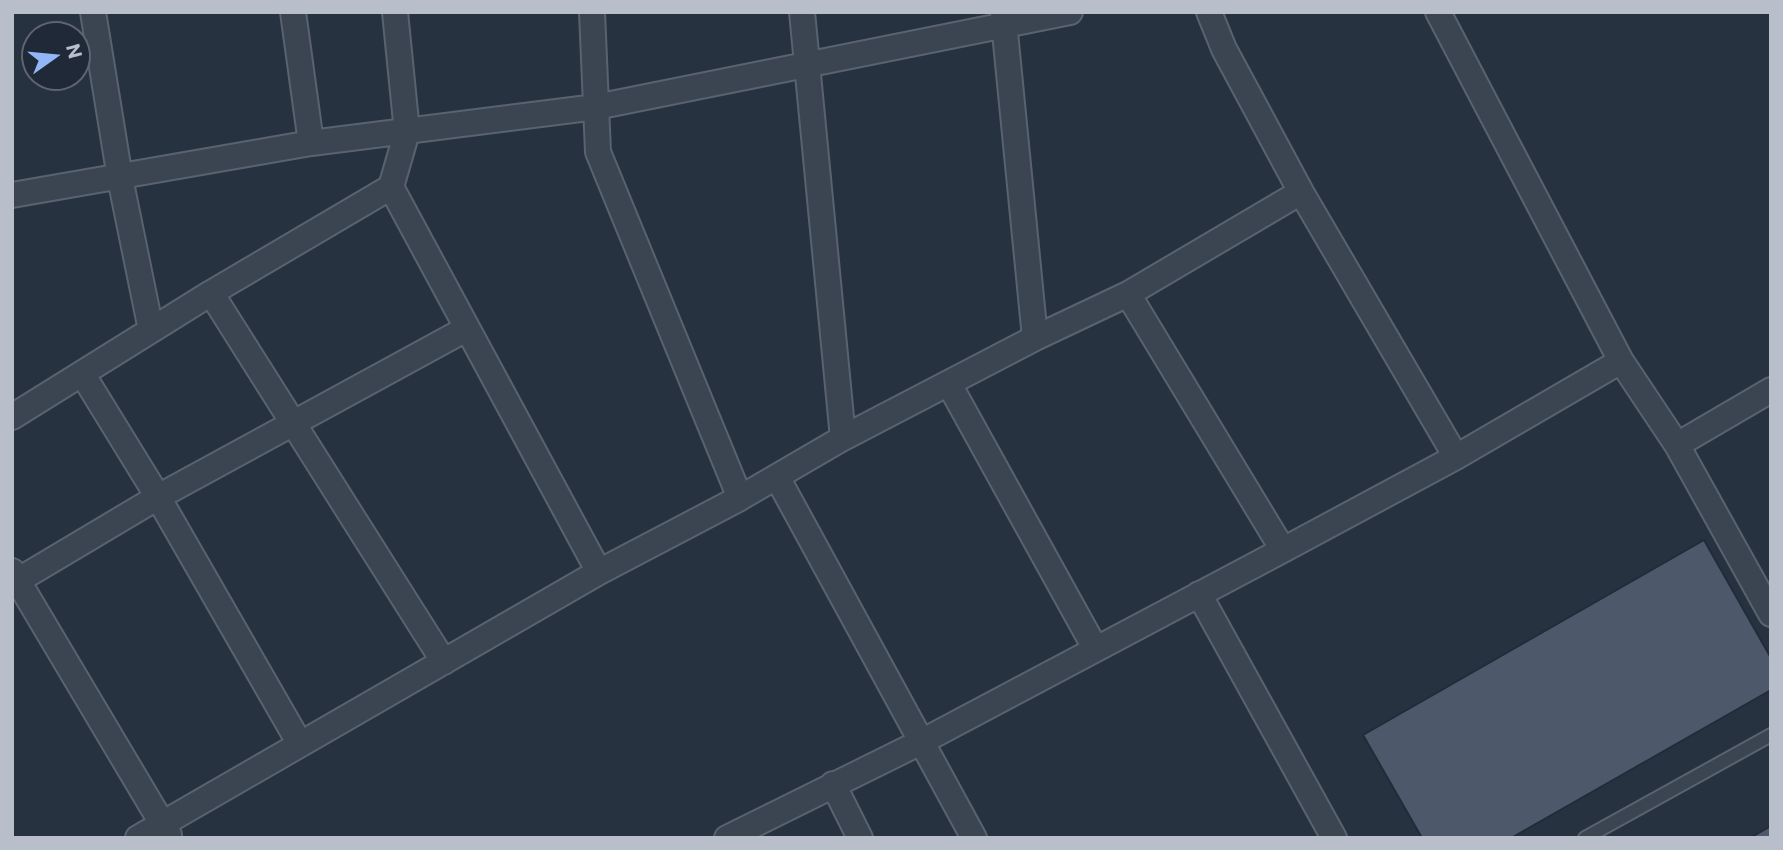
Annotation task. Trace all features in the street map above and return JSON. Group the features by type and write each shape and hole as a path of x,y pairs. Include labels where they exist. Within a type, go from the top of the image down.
{"street":[{"path":"93,12 120,178 151,330"},
{"path":"293,12 311,143"},
{"path":"12,417 211,293 391,187 407,132 395,12"},
{"path":"592,12 595,141 608,183 740,498"},
{"path":"802,12 843,438"},
{"path":"12,195 311,143 596,107 1003,19 1070,12"},
{"path":"1209,12 1224,49 1301,192 1456,457"},
{"path":"1438,12 1621,361 1677,444 1771,614"},
{"path":"1003,19 1035,338"},
{"path":"391,187 599,572"},
{"path":"138,838 166,831 300,744 599,572 740,498 843,438 1035,338 1128,294 1301,192"},
{"path":"211,293 444,662"},
{"path":"1128,294 1283,550"},
{"path":"166,831 14,579 158,497 466,330"},
{"path":"727,838 923,741 1283,550 1456,457 1621,361"},
{"path":"83,375 158,497 300,744"},
{"path":"949,384 1095,648"},
{"path":"1677,444 1771,390"},
{"path":"777,477 974,838"},
{"path":"1199,594 1334,838"},
{"path":"834,784 860,838"}],"lane":[{"path":"1585,838 1771,735"}],"building":[{"path":"1704,540 1771,658 1771,690 1511,838 1422,838 1363,735"},
{"path":"1771,826 1771,838 1750,838"}]}
